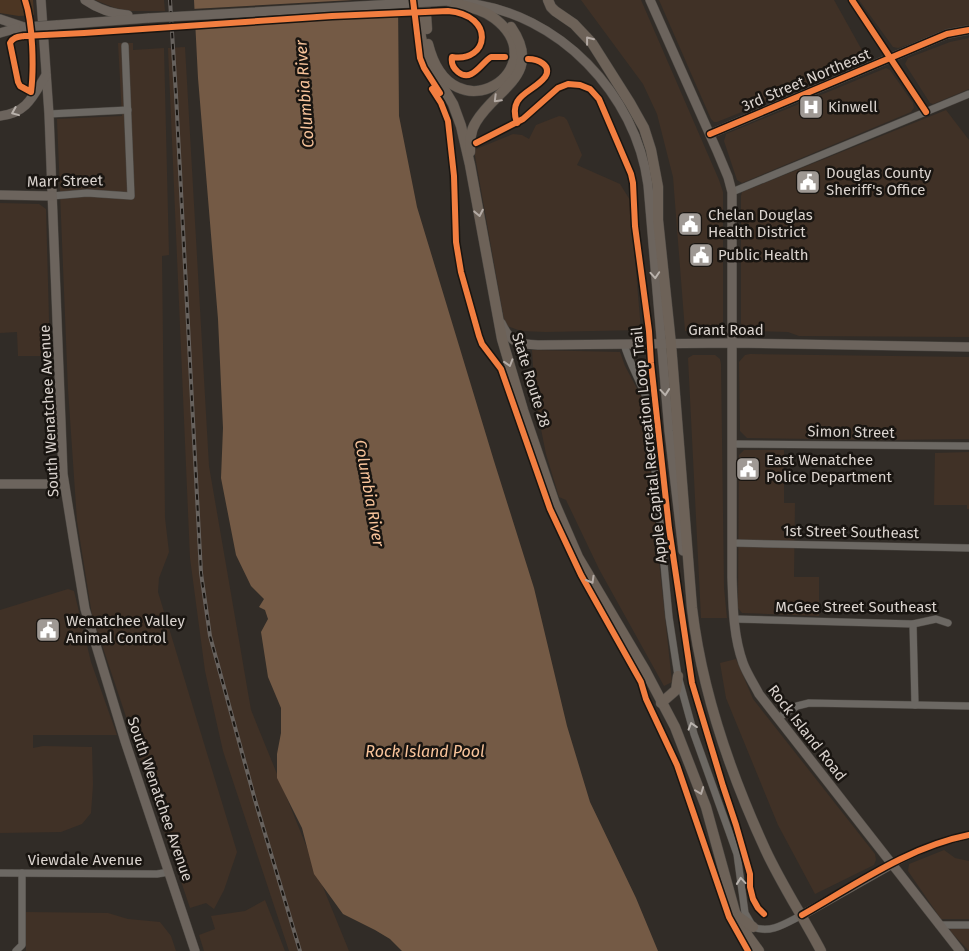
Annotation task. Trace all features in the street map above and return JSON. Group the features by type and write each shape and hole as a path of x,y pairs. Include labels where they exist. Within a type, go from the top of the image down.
{"highway":[{"name":"State Route 28","path":"417,0 424,54 431,70 458,114 470,165 502,339 520,401 555,504 578,557 645,670 682,746 706,807 735,912 748,936 759,951"},
{"path":"425,0 427,38 437,66 448,80 464,90 476,92 492,88 504,80 512,66 513,51 508,34 501,24 487,13 450,0"},
{"path":"450,0 499,15 508,22 516,34 522,50 521,64 516,77 480,116 474,127 470,142 470,165"},
{"path":"548,0 555,11 574,24 585,35 609,80 644,128 649,144 657,178 666,344 692,608 703,678 726,755 767,852 821,951"},
{"path":"661,703 672,695 678,687 678,676"},
{"path":"672,695 679,693 684,697"},
{"path":"735,912 742,920 753,927"}],"main road":[{"name":"South Wenatchee Avenue","path":"41,0 49,114 64,484 84,608 125,741 196,951"},
{"path":"85,0 92,5 118,14 148,18"},
{"path":"0,28 450,0 487,6 537,25 570,47 609,80"},
{"path":"485,0 525,12 553,27 583,51 609,80 618,103 630,125 645,168 666,344"},
{"name":"Rock Island Road","path":"650,0 710,134 728,177 732,192 732,543 734,619 737,641 744,664 759,694 960,951"},
{"path":"0,20 24,27"},
{"path":"0,33 24,27"},
{"name":"3rd Street Northeast","path":"710,134 947,34 969,30"},
{"path":"0,116 17,112 25,107 46,75"},
{"name":"Marr Street","path":"0,196 52,196"},
{"name":"Grant Road","path":"498,316 507,336 522,344 560,346 733,343 969,347"},
{"path":"0,484 64,484"},
{"path":"802,916 892,864"}],"street":[{"path":"852,0 926,112"},
{"path":"49,114 128,110 125,46"},
{"path":"732,192 969,94"},
{"name":"Marr Street","path":"52,196 87,193 131,196 128,110"},
{"path":"624,344 630,364 649,406 668,615 678,676 694,734 737,854 745,913 753,927 760,930 772,929 802,916"},
{"name":"Simon Street","path":"733,444 969,446"},
{"name":"1st Street Southeast","path":"732,543 969,548"},
{"name":"McGee Street Southeast","path":"734,619 914,624 936,619 948,623"},
{"path":"914,624 915,705"},
{"path":"778,718 797,706 809,703 969,706"},
{"path":"892,864 932,845 969,835"},
{"name":"Viewdale Avenue","path":"0,873 157,874 169,872"},
{"path":"18,950 22,941 22,873"},
{"path":"939,925 969,925"}],"shaded area":[{"path":"0,0 33,0 34,15 19,16 0,13"},
{"path":"95,0 164,0 165,11 129,11"},
{"path":"581,0 641,0 719,180 723,192 723,322 713,332 685,331 673,177 657,114 643,84"},
{"path":"659,0 834,0 868,61 714,122 711,119"},
{"path":"859,0 969,0 969,25 898,48 893,47"},
{"path":"969,38 969,89 933,104 930,103 905,64 908,58 950,42"},
{"path":"118,43 133,43 133,50 164,48 169,255 162,256 165,518 169,552 159,578 158,592 237,852 224,890 214,909 206,903 190,908 92,615 77,521 68,389 57,119 122,116"},
{"path":"185,47 209,466 251,710 349,951 289,951 223,751 205,671 190,558 168,48"},
{"path":"886,68 890,70 913,103 914,108 911,112 742,183 737,180 724,141 726,134"},
{"path":"946,110 969,140 969,337 799,336 788,332 748,331 743,329 741,323 742,192"},
{"path":"559,116 567,120 582,155 577,165 620,184 630,200 641,330 546,332 521,331 505,325 474,150 513,134 522,135 529,139 536,125"},
{"path":"0,203 39,204 46,209 50,356 18,356 17,332 0,333"},
{"path":"532,350 620,352 625,366 643,400 672,682 664,686 599,569 566,500 559,497 546,454 539,419"},
{"path":"693,355 715,355 720,359 721,364 724,588 727,618 701,618 688,358"},
{"path":"745,355 969,357 969,439 747,438 740,431 739,362"},
{"path":"744,450 784,450 784,503 795,503 794,577 819,577 819,616 742,613 738,608 739,455"},
{"path":"969,452 969,509 967,509 967,505 934,505 935,453"},
{"path":"68,589 74,591 91,662 117,735 33,735 33,748 43,746 92,747 93,785 91,813 82,824 61,832 0,833 0,610"},
{"path":"736,659 753,699 875,854 876,860 874,865 815,894 778,825 726,698 720,663"},
{"path":"944,850 955,858 969,861 969,919 941,919 908,871 909,864"},
{"path":"265,900 285,951 204,951 199,935 215,929 211,916 245,911"},
{"path":"26,912 108,913 128,919 160,922 171,936 176,951 26,951"},
{"path":"951,927 969,928 969,951 950,931"}],"water":[{"name":"Rock Island Pool","path":"194,0 398,0 399,116 417,207 534,588 567,726 590,802 636,898 658,951 402,951 390,939 343,914 314,874 302,828 277,778 281,708 268,677 261,632 268,619 265,610 259,607 264,599 251,586 236,555 221,478 223,428 218,319 198,78"}],"pier":[{"path":"353,0 400,0 400,15 193,24 192,9"}],"railway":[{"path":"170,0 201,573 210,636 255,800 300,951"}],"cycle path":[{"path":"25,0 30,21 31,33 32,46 31,92 20,86 18,82 10,43 18,37 24,36 84,33 332,16 448,11 463,14 474,21 480,29 482,38 480,46 474,53 464,57 452,57 453,65 458,72 463,75 472,74 491,57 505,57"},
{"path":"413,0 420,58 440,93"},
{"path":"852,0 926,112"},
{"path":"710,134 947,34 969,30"},
{"path":"517,123 515,106 518,100 540,82 547,73 546,66 536,60 528,59"},
{"name":"Apple Capital Recreation Loop Trail","path":"476,143 523,119 558,88 568,84 580,85 590,89 599,99 631,174 635,226 649,331 669,528 692,683 750,874 750,887 753,899 764,914"},
{"path":"435,87 432,89 441,103 448,121 454,176 456,242 461,272 479,336 482,344 501,369 550,509 581,575 641,682 646,699 677,765 729,917 748,951"},
{"path":"802,915 882,868 925,848 969,835"}],"place":[{"name":"Kinwell","path":"811,107"},
{"name":"Douglas County Sheriff's Office","path":"808,182"},
{"name":"Chelan Douglas Health District","path":"690,224"},
{"name":"Public Health","path":"701,255"},
{"name":"East Wenatchee Police Department","path":"748,469"},
{"name":"Wenatchee Valley Animal Control","path":"48,630"}],"water label":[{"name":"Columbia River","path":"304,94"},
{"name":"Columbia River","path":"370,493"}]}
